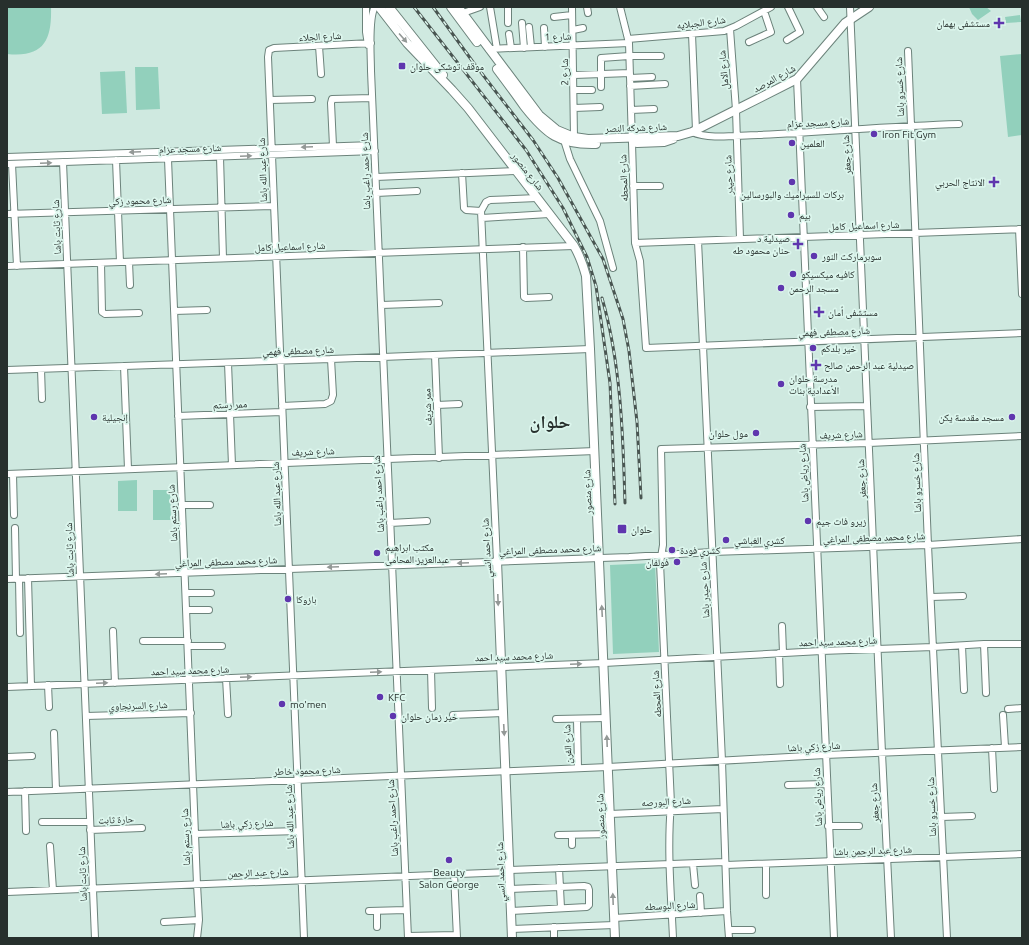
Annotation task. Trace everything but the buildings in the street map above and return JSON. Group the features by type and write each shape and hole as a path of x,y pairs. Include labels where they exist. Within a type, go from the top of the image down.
{"street":[{"name":"شارع احمد راغب باشا","path":"366,7 366,32 370,50 376,177 400,776 408,937"},
{"name":"شارع احمد راغب باشا","path":"369,43 372,13 375,7"},
{"name":"شارع منصور","path":"379,7 427,65 452,90"},
{"name":"شارع منصور","path":"389,7 435,64 452,90 574,246 582,261 586,276 600,558 615,938"},
{"name":"شارع شركه النصر","path":"451,7 536,120 548,132 564,140 581,144 632,140"},
{"path":"460,10 480,7"},
{"path":"490,7 493,49"},
{"path":"508,7 508,23"},
{"name":"شارع 2","path":"572,7 574,137"},
{"name":"شارع المحطه","path":"620,7 629,41 635,243 640,261 646,348"},
{"name":"شارع الجبلايه","path":"629,41 718,32 730,29 771,7"},
{"path":"787,40 800,32 788,7"},
{"path":"817,7 824,17"},
{"name":"شارع جعفر","path":"850,7 891,938"},
{"name":"شارع المرصد","path":"694,131 797,79 840,28 850,19 869,7"},
{"name":"شارع شركه النصر","path":"460,10 493,49 544,121 557,130 574,137 588,139 668,142 678,136"},
{"path":"749,42 771,32 764,11"},
{"path":"554,17 572,16"},
{"path":"522,23 528,47"},
{"path":"528,47 529,27"},
{"path":"544,28 545,47"},
{"path":"572,30 583,28"},
{"name":"شارع الامل","path":"730,29 736,110"},
{"path":"509,34 511,48"},
{"path":"692,34 694,131"},
{"name":"شارع 1","path":"493,49 573,46 629,41"},
{"name":"شارع الجلاء","path":"271,49 369,43"},
{"path":"319,46 321,74"},
{"name":"شارع عبد الله باشا","path":"271,49 268,57 271,152 304,938"},
{"name":"شارع خسرو باشا","path":"908,51 928,545 947,938"},
{"path":"601,87 601,58 661,56"},
{"path":"574,75 600,74 652,77"},
{"name":"شارع رياض باشا","path":"797,79 826,784 834,938"},
{"path":"630,86 665,84"},
{"path":"574,90 592,90"},
{"path":"333,146 332,99 372,98"},
{"path":"270,100 312,99"},
{"path":"574,108 600,107"},
{"path":"631,110 654,109"},
{"name":"شارع حيدر","path":"736,110 740,239"},
{"name":"شارع مسجد عزام","path":"678,136 694,131 704,136 800,133 911,125 958,124"},
{"path":"564,140 570,159 600,221 613,268"},
{"name":"شارع مسجد عزام","path":"9,164 220,157 333,146 374,148"},
{"name":"شارع مسجد عزام","path":"7,157 271,152 374,148"},
{"path":"220,157 223,258"},
{"name":"شارع رستم باشا","path":"168,159 198,884 199,920 197,938"},
{"path":"116,160 120,262"},
{"name":"شارع ثابت باشا","path":"62,162 66,212 95,938"},
{"path":"9,164 10,214 17,266"},
{"path":"376,177 516,171"},
{"path":"462,173 464,208 466,210 482,211 486,202 490,200 537,198"},
{"path":"633,186 660,186"},
{"path":"376,193 417,191"},
{"name":"شارع محمود زكي","path":"10,214 274,206"},
{"name":"شارع احمد انسي","path":"482,211 512,938"},
{"path":"482,218 550,214"},
{"path":"1021,229 1022,294"},
{"name":"شارع اسماعيل كامل","path":"635,243 1021,229"},
{"name":"شارع حيدر باشا","path":"698,241 704,346 707,448 729,938"},
{"name":"شارع اسماعيل كامل","path":"7,266 574,246"},
{"path":"523,247 524,297 549,297"},
{"path":"129,262 130,285"},
{"path":"101,263 103,313 138,313"},
{"path":"381,305 439,303"},
{"path":"174,311 206,310"},
{"name":"شارع مصطفى فهمي","path":"646,348 864,340 1022,332"},
{"name":"شارع مصطفى فهمي","path":"7,370 590,349"},
{"name":"ممر شريف","path":"436,355 440,458"},
{"path":"282,406 324,404 331,401 333,395 331,359"},
{"path":"228,363 232,465"},
{"path":"124,366 128,469"},
{"path":"41,369 42,399"},
{"path":"437,405 459,404"},
{"path":"810,407 868,406"},
{"name":"ممر رستم","path":"178,416 282,412"},
{"name":"شارع شريف","path":"660,449 869,443 1022,436"},
{"name":"شارع المحطه","path":"660,449 663,545 660,563 671,804 670,864 672,938"},
{"name":"شارع شريف","path":"10,474 284,462 595,452"},
{"path":"10,474 14,514"},
{"path":"182,505 210,505"},
{"path":"390,523 427,521"},
{"path":"15,528 20,633"},
{"name":"شارع محمد مصطفى المراغي","path":"7,579 600,558 712,552 928,545 1022,539"},
{"path":"28,578 31,686"},
{"path":"186,594 211,593"},
{"path":"931,597 963,596"},
{"path":"187,610 209,610"},
{"path":"780,684 782,626"},
{"path":"113,631 115,683"},
{"path":"143,641 222,646"},
{"path":"984,644 986,693"},
{"name":"شارع محمد سيد احمد","path":"7,687 604,663 821,651 933,648 984,644 1022,644"},
{"path":"962,646 964,690"},
{"path":"430,670 432,708"},
{"path":"226,678 228,714"},
{"path":"48,685 50,707"},
{"path":"1008,709 1022,708"},
{"name":"شارع السرنجاوي","path":"86,716 190,713"},
{"path":"453,715 503,713"},
{"path":"1002,715 1005,747"},
{"name":"شارع الفرن","path":"556,719 606,718"},
{"name":"شارع الفرن","path":"576,719 578,768"},
{"path":"54,733 56,790"},
{"name":"شارع زكي باشا","path":"608,767 825,755 1022,747"},
{"path":"992,748 994,789"},
{"path":"7,757 32,756"},
{"name":"شارع محمود خاطر","path":"7,792 608,767"},
{"path":"788,785 826,784"},
{"path":"25,791 26,831"},
{"name":"شارع البورصه","path":"610,814 723,809"},
{"path":"941,817 972,816"},
{"path":"42,822 90,822"},
{"path":"828,826 859,826"},
{"name":"حارة ثابت","path":"90,830 142,828"},
{"name":"شارع زكي باشا","path":"195,834 300,831"},
{"path":"558,836 611,834"},
{"path":"572,835 572,845"},
{"path":"50,846 53,890"},
{"name":"شارع عبد الرحمن باشا","path":"612,866 670,864 766,864 1022,854"},
{"path":"693,864 694,885"},
{"path":"766,864 766,895"},
{"name":"شارع عبد الرحمن","path":"7,892 454,874 612,866"},
{"path":"559,868 561,908"},
{"path":"408,937 456,936 454,874"},
{"path":"510,889 586,886 589,890 588,907 511,911"},
{"path":"700,896 701,913"},
{"path":"369,910 406,910"},
{"path":"377,911 377,927"},
{"name":"شارع البوسطه","path":"512,929 614,922 672,914 727,911"},
{"path":"164,922 199,920"},
{"path":"554,927 554,938"},
{"path":"729,930 752,930"}],"green space":[{"path":"7,7 51,7 50,29 43,44 37,50 30,53 7,54"},
{"path":"969,7 986,7 991,11 978,20 972,14"},
{"path":"1020,15 1021,22 1006,23 1005,17"},
{"path":"1022,54 1022,135 1008,137 1000,56"},
{"path":"135,67 158,67 160,109 136,110"},
{"path":"125,71 127,113 102,114 100,72"},
{"path":"137,480 137,511 118,511 118,481"},
{"path":"153,490 170,490 171,520 153,520"},
{"path":"655,563 659,652 613,654 610,565"}],"railway":[{"path":"414,7 526,150 563,208 587,257 596,286 610,383 615,504"},
{"path":"433,7 533,140 558,178 603,259 623,319 629,351 637,422 641,498"},
{"path":"602,298 613,348 620,400 625,503"}],"place":[{"name":"مستشفى بهمان","path":"999,23"},
{"name":"موقف توشكى حلوان","path":"402,66"},
{"name":"Iron Fit Gym","path":"874,134"},
{"name":"العلمين","path":"792,143"},
{"name":"بركات للسيراميك والبورسالين","path":"792,182"},
{"name":"الانتاج الحربي","path":"994,182"},
{"name":"بيم","path":"791,215"},
{"name":"صيدلية د حنان محمود طه","path":"798,244"},
{"name":"سوبرماركت النور","path":"814,256"},
{"name":"كافيه ميكسيكو","path":"793,274"},
{"name":"مسجد الرحمن","path":"781,288"},
{"name":"مستشفى أمان","path":"819,312"},
{"name":"خير بلدكم","path":"813,348"},
{"name":"صيدلية عبد الرحمن صالح","path":"816,365"},
{"name":"مدرسة حلوان الأعدادية بنات","path":"781,384"},
{"name":"إنجيلية","path":"94,417"},
{"name":"مسجد مقدسة يكن","path":"1012,417"},
{"name":"مول حلوان","path":"756,433"},
{"name":"زيرو فات جيم","path":"808,521"},
{"name":"حلوان","path":"622,529"},
{"name":"كشري الغباشي","path":"726,540"},
{"name":"كشري فودة","path":"672,550"},
{"name":"مكتب ابراهيم عبدالعزيز المحامى","path":"377,553"},
{"name":"فولفان","path":"677,562"},
{"name":"بازوكا","path":"288,599"},
{"name":"KFC","path":"380,697"},
{"name":"mo'men","path":"282,704"},
{"name":"خير زمان حلوان","path":"393,716"},
{"name":"Beauty Salon George","path":"449,860"}],"district":[{"name":"حلوان","path":"550,422"}]}
